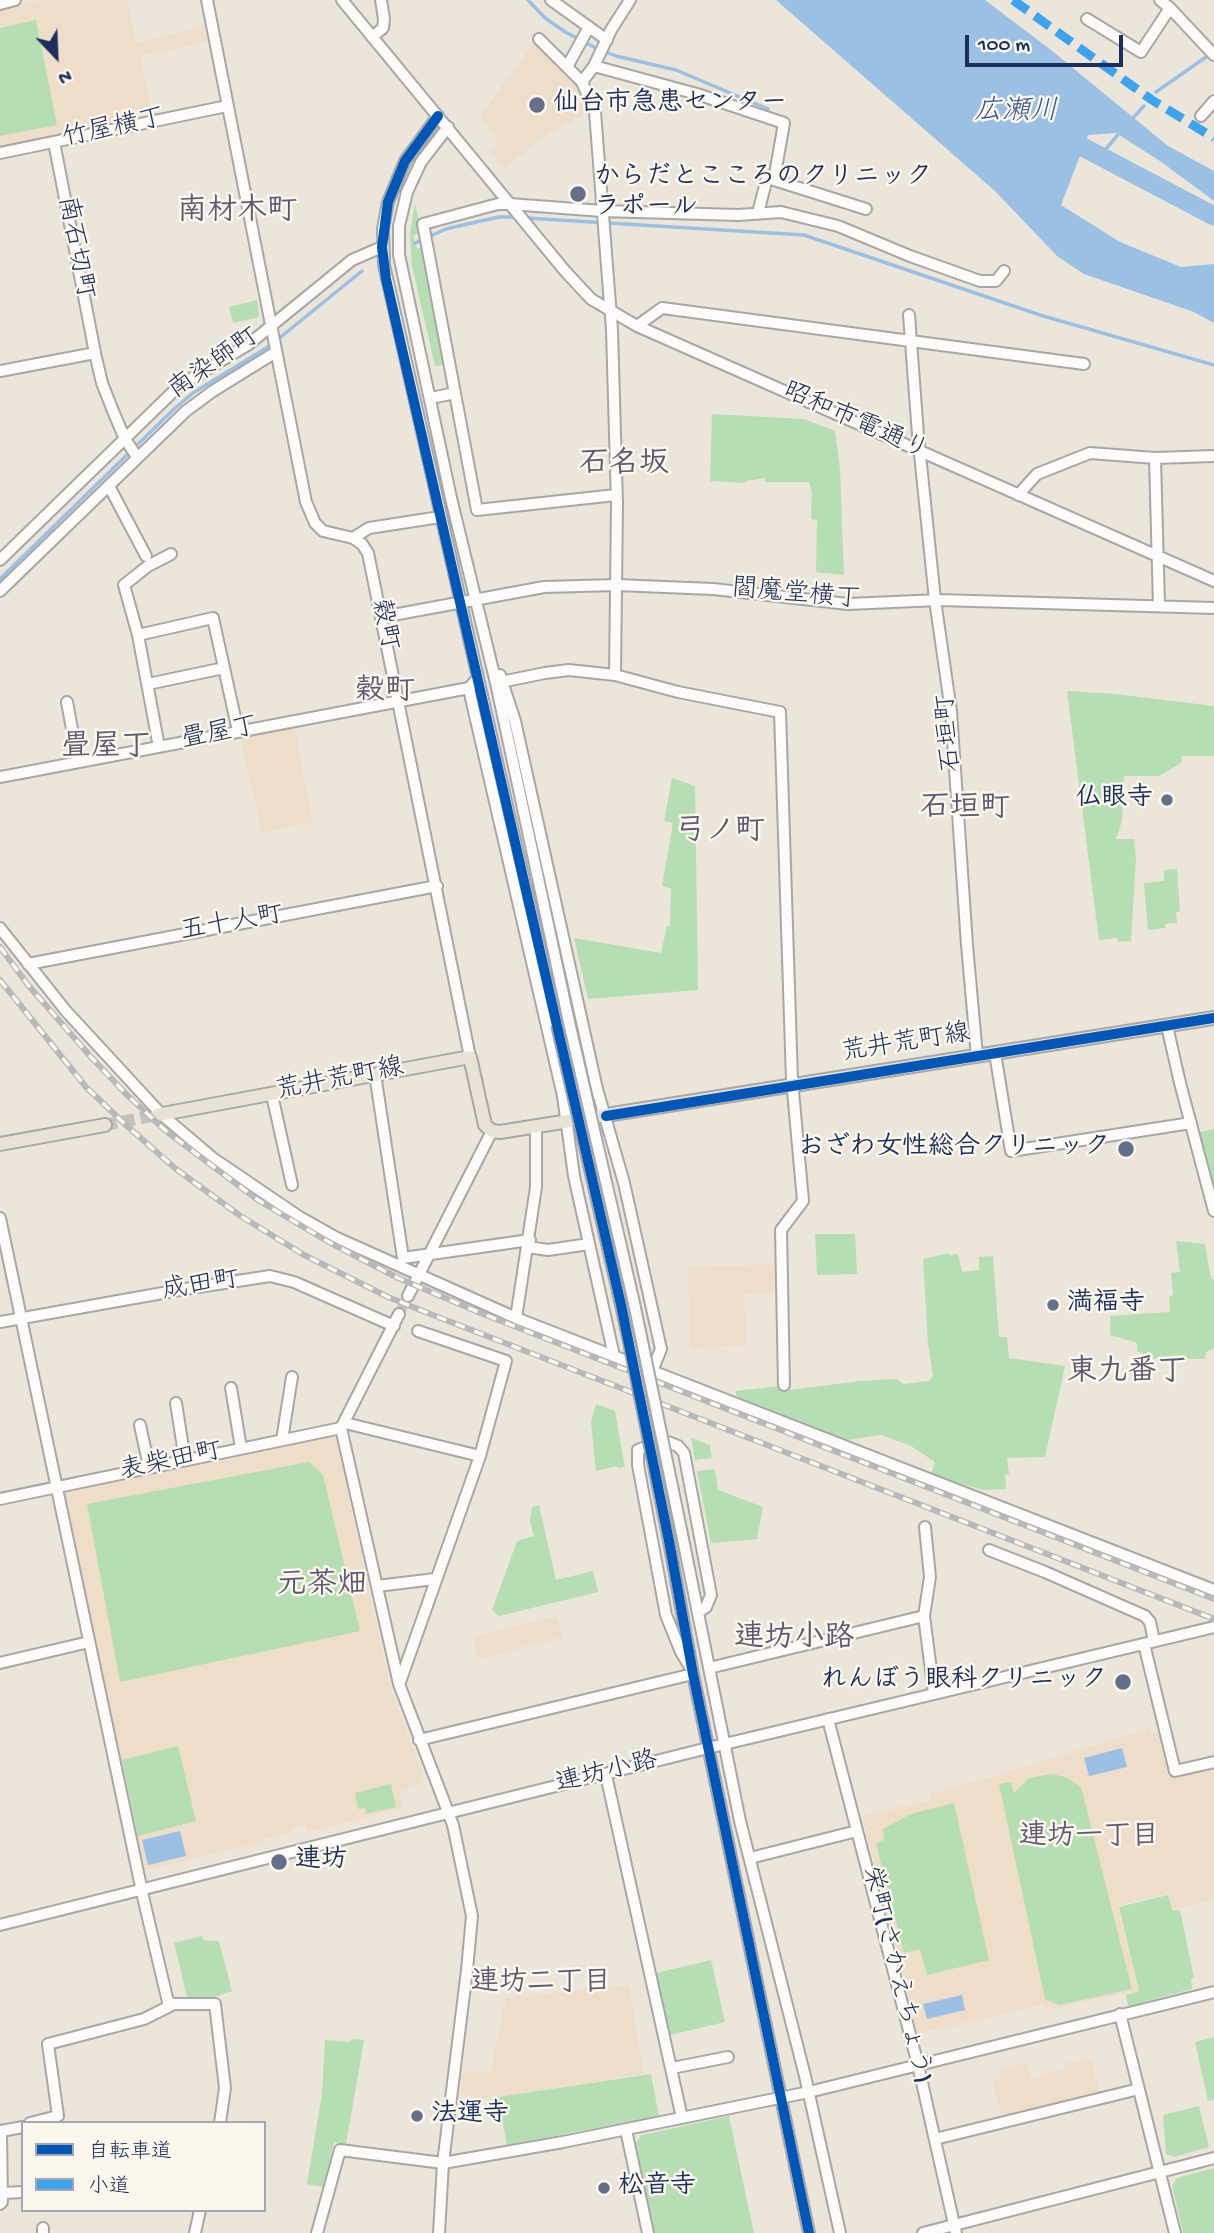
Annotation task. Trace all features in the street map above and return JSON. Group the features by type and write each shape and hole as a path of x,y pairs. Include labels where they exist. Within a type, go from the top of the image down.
{"main road":[{"name":"荒井荒町線","path":"492,1130 500,1132 606,1116 1214,1018"},
{"name":"荒井荒町線","path":"159,1115 470,1057"},
{"path":"470,1057 485,1125 492,1130"},
{"path":"0,1144 105,1125"}],"street":[{"path":"0,4 15,0"},
{"path":"207,0 306,502 311,514 323,531 353,538 369,528 440,517"},
{"path":"342,0 513,207"},
{"path":"372,37 383,28 381,0"},
{"path":"551,0 605,42"},
{"path":"582,82 596,63 630,0"},
{"path":"1160,0 1213,53"},
{"path":"1087,19 1141,52 1170,8"},
{"path":"567,67 589,27"},
{"path":"540,39 582,82 595,112 610,312 616,495 615,675"},
{"path":"596,63 784,123 774,180"},
{"path":"1201,116 1214,101"},
{"name":"竹屋横丁","path":"0,153 227,106"},
{"path":"438,116 405,161 396,182 388,202 382,247 388,289 460,603 473,683 562,1096 589,1244 614,1356"},
{"path":"448,127 421,162 412,178 402,208 398,242 402,269 475,599 486,644 515,721 597,1089 624,1183 661,1349 652,1371"},
{"name":"南石切町","path":"54,142 102,383 126,441 136,455"},
{"path":"758,213 767,178 866,209"},
{"path":"616,495 477,510 423,224 492,206 602,214 738,215 780,212 838,226 980,281 996,281 1004,271"},
{"name":"昭和市電通り","path":"513,207 591,299 610,312 1157,558 1214,581"},
{"name":"南染師町","path":"0,560 126,441 178,386 249,344 352,260 382,247"},
{"path":"637,326 662,307 1084,364"},
{"name":"石垣町","path":"909,315 935,600 951,711 967,955 977,1056"},
{"path":"0,591 109,486 136,455 186,411 276,349"},
{"path":"0,371 95,354"},
{"path":"431,398 455,393"},
{"path":"1018,495 1037,474 1090,453 1155,458 1214,456"},
{"path":"1155,458 1159,606"},
{"path":"109,486 146,556"},
{"name":"穀町","path":"353,538 362,544 368,553 470,1057"},
{"path":"159,747 138,635 124,585 148,566 172,554"},
{"name":"閻魔堂横丁","path":"382,617 544,587 617,585 713,589 848,604 935,600 1214,607"},
{"path":"138,635 213,618 238,731"},
{"path":"148,684 224,668"},
{"path":"499,682 569,670 615,675 678,692 780,712 792,1086 803,1201 781,1230 784,1385"},
{"path":"499,682 569,1022 634,1303 724,1744 809,2092 840,2233"},
{"path":"473,683 557,1025 621,1305 669,1541 692,1671 809,2233"},
{"name":"畳屋丁","path":"0,777 399,701 473,683"},
{"path":"67,702 79,762"},
{"name":"五十人町","path":"28,964 437,886"},
{"path":"0,928 66,1012 159,1115 214,1159 298,1216 337,1238 516,1318 1214,1590"},
{"path":"1167,1026 1214,1211"},
{"path":"995,1053 1011,1150 1191,1123"},
{"path":"375,1074 403,1258 529,1243 548,1250 589,1244"},
{"path":"562,1096 597,1089"},
{"path":"272,1094 292,1185"},
{"path":"516,1318 537,1187 536,1126"},
{"path":"408,1296 492,1130"},
{"path":"0,1218 168,2002 215,2004 225,2088 220,2121"},
{"name":"成田町","path":"0,1322 270,1276 294,1282 394,1326"},
{"path":"399,1314 343,1426 399,1684 449,1813 471,1916 456,2068 443,2163 439,2233"},
{"path":"399,1684 480,1456 506,1361 418,1331"},
{"path":"282,1440 292,1377"},
{"path":"231,1388 241,1448"},
{"path":"176,1403 185,1460"},
{"path":"140,1424 149,1467"},
{"path":"343,1426 480,1456"},
{"name":"表柴田町","path":"0,1499 343,1426"},
{"path":"692,1671 666,1615 638,1465 638,1450 657,1442 678,1446 684,1453 711,1595 706,1607 699,1612"},
{"path":"925,1527 930,1577 923,1616 934,1693"},
{"path":"989,1550 1144,1616 1150,1622 1149,1642 1175,1771 1214,1762"},
{"path":"377,1586 435,1578"},
{"path":"709,1668 923,1616"},
{"name":"連坊小路","path":"0,1925 724,1744 1210,1628"},
{"path":"0,1663 89,1642"},
{"path":"419,1740 692,1671"},
{"name":"栄町(さかえちょう)","path":"828,1719 918,2065 955,2229"},
{"path":"606,1775 682,2118"},
{"path":"750,1858 857,1831"},
{"path":"317,2233 340,2150 443,2163 626,2130 809,2092 1214,1992"},
{"path":"38,2121 58,2116 48,2044 144,2019 174,2004"},
{"path":"1120,2014 1175,2233"},
{"path":"672,2068 728,2057"},
{"path":"935,2139 1139,2089"},
{"path":"21,2127 1,2131 1,2199 21,2193"},
{"path":"626,2130 648,2233"},
{"path":"923,2233 955,2229 1214,2158"},
{"path":"194,2233 199,2212"}],"shaded area":[{"path":"41,0 127,0 136,43 204,26 207,42 141,56 152,117 0,149 0,8"},
{"name":"仙台市急患センター","path":"534,43 580,91 590,111 540,139 505,169 491,152 498,141 480,116"},
{"path":"294,726 313,822 262,833 240,737"},
{"path":"776,1264 777,1293 744,1294 746,1346 690,1348 688,1267"},
{"path":"330,1434 336,1439 390,1687 425,1781 399,1792 403,1808 308,1832 305,1825 292,1828 292,1832 264,1839 264,1842 143,1871 64,1491"},
{"path":"557,1616 563,1637 478,1659 474,1637"},
{"path":"1150,1728 1152,1734 1160,1732 1172,1776 1214,1766 1214,1900 1174,1910 1168,1893 1118,1906 1138,1991 1045,2010 1043,2004 918,2034 862,1816 931,1800 930,1794"},
{"path":"629,1985 643,2074 483,2099 461,2095 463,2073 491,2072 506,1998"},
{"path":"1091,2058 1099,2092 1002,2117 992,2081 1001,2078 999,2070 1027,2063 1031,2079 1065,2069 1064,2064"}],"green space":[{"path":"36,20 57,125 0,136 0,28"},
{"path":"415,203 421,231 413,236 417,249 423,247 444,365 435,366 412,266 410,234"},
{"path":"257,300 259,317 233,323 229,307"},
{"path":"712,414 804,419 835,431 840,469 844,575 816,572 817,520 811,519 812,493 809,482 765,482 765,478 745,483 710,481"},
{"path":"1067,691 1214,706 1214,756 1182,756 1181,763 1159,776 1124,776 1122,821 1116,839 1134,839 1136,859 1131,941 1118,942 1117,938 1099,940"},
{"path":"672,778 695,786 698,990 588,999 574,938 661,953 667,926 670,926 671,889 662,886 673,823 664,821"},
{"path":"1177,869 1180,912 1176,912 1177,923 1148,930 1144,883 1164,881 1164,870"},
{"path":"1214,1129 1214,1188 1200,1132"},
{"path":"815,1234 855,1234 857,1274 817,1275"},
{"path":"1176,1241 1205,1244 1211,1279 1214,1279 1214,1348 1206,1352 1205,1359 1151,1358 1137,1351 1137,1343 1110,1335 1110,1316 1170,1312 1169,1296 1173,1295 1171,1273 1180,1272"},
{"path":"949,1253 958,1254 962,1272 979,1270 979,1257 993,1256 999,1337 1007,1337 1009,1358 1065,1366 1045,1457 1007,1458 1009,1474 1005,1475 1006,1489 984,1490 930,1476 935,1462 911,1446 881,1435 841,1441 764,1411 737,1396 735,1391 780,1386 781,1391 860,1381 897,1379 903,1384 929,1381 933,1377 928,1343 923,1259"},
{"path":"596,1404 615,1411 625,1467 596,1471 591,1422"},
{"path":"691,1438 710,1445 712,1458 695,1460"},
{"path":"309,1462 323,1475 360,1631 120,1682 87,1504"},
{"path":"715,1469 718,1490 763,1507 757,1539 711,1543 697,1471"},
{"path":"539,1505 556,1580 593,1571 598,1592 499,1616 492,1610 517,1541 534,1536 530,1521 532,1507"},
{"path":"178,1746 196,1821 138,1836 122,1760"},
{"path":"1052,1774 1065,1777 1081,1787 1132,1989 1059,2005 1045,1999 999,1784 1011,1782 1014,1793 1029,1778"},
{"path":"391,1784 396,1807 366,1814 365,1808 358,1809 355,1793"},
{"path":"954,1803 989,1960 927,1975 920,1949 904,1953 876,1844 884,1840 883,1829 911,1814"},
{"path":"1168,1895 1173,1911 1180,1910 1194,1978 1191,1979 1192,1989 1128,2006 1126,1995 1139,1991 1119,1907"},
{"path":"202,1936 204,1940 219,1941 232,1991 205,2000 188,2001 174,1943"},
{"path":"711,1960 725,2022 670,2035 656,1973"},
{"path":"1214,2037 1214,2099 1208,2101 1195,2042"},
{"path":"352,2039 364,2040 346,2144 334,2142 323,2187 307,2184 322,2094 325,2040 350,2042"},
{"path":"651,2074 659,2116 507,2145 498,2097"},
{"path":"1199,2106 1209,2147 1174,2157 1166,2154 1163,2115"},
{"path":"729,2116 754,2233 655,2233 636,2143 642,2135"},
{"path":"1214,2168 1214,2233 1183,2233 1172,2186 1177,2178"}],"water":[{"name":"広瀬川","path":"776,0 985,0 1168,146 1214,171 1214,201 1116,133 1088,135 1061,205 1120,242 1181,267 1214,264 1214,323 1194,312 1084,274 1057,256 995,191"},
{"path":"1122,1748 1127,1767 1089,1776 1084,1758"},
{"path":"180,1831 186,1856 148,1865 142,1840"},
{"path":"962,1995 965,2010 927,2019 923,2004"}],"waterway":[{"path":"528,0 545,18 594,47 616,56 676,70 768,109"},
{"path":"1156,92 1209,55"},
{"path":"1131,120 1144,106"},
{"path":"1100,156 1121,131"},
{"name":"広瀬川","path":"1060,135 1214,216"},
{"path":"415,243 446,229 499,217 519,217"},
{"path":"526,218 804,235 1040,315 1214,365"},
{"path":"277,340 362,271"},
{"path":"0,579 174,409 193,393 271,345"}],"tunnel":[{"path":"105,1125 157,1115"},
{"path":"399,1314 408,1296"}],"railway":[{"path":"0,947 28,985 91,1057 166,1131 258,1200 327,1241 398,1278 483,1314 1214,1599"},
{"path":"0,980 86,1087 127,1126 176,1169 239,1215 304,1255 388,1297 1214,1619"}],"marked path":[{"path":"1013,0 1152,100 1214,138"}],"cycle path":[{"path":"438,116 405,161 388,202 382,247 386,279 621,1305 693,1674 809,2233"},
{"path":"606,1116 1214,1018"}],"place":[{"name":"仙台市急患センター","path":"537,105"},
{"name":"からだとこころのクリニック ラポール","path":"578,194"},
{"name":"仏眼寺","path":"1167,800"},
{"name":"おざわ女性総合クリニック","path":"1126,1149"},
{"name":"満福寺","path":"1053,1305"},
{"name":"れんぼう眼科クリニック","path":"1123,1682"},
{"name":"連坊","path":"279,1862"},
{"name":"法運寺","path":"417,2116"},
{"name":"松音寺","path":"604,2188"}],"district":[{"name":"南材木町","path":"237,213"},
{"name":"石名坂","path":"624,466"},
{"name":"穀町","path":"385,693"},
{"name":"畳屋丁","path":"106,749"},
{"name":"石垣町","path":"965,810"},
{"name":"弓ノ町","path":"720,833"},
{"name":"東九番丁","path":"1127,1374"},
{"name":"元茶畑","path":"322,1587"},
{"name":"連坊小路","path":"794,1640"},
{"name":"連坊一丁目","path":"1089,1839"},
{"name":"連坊二丁目","path":"541,1985"}]}
